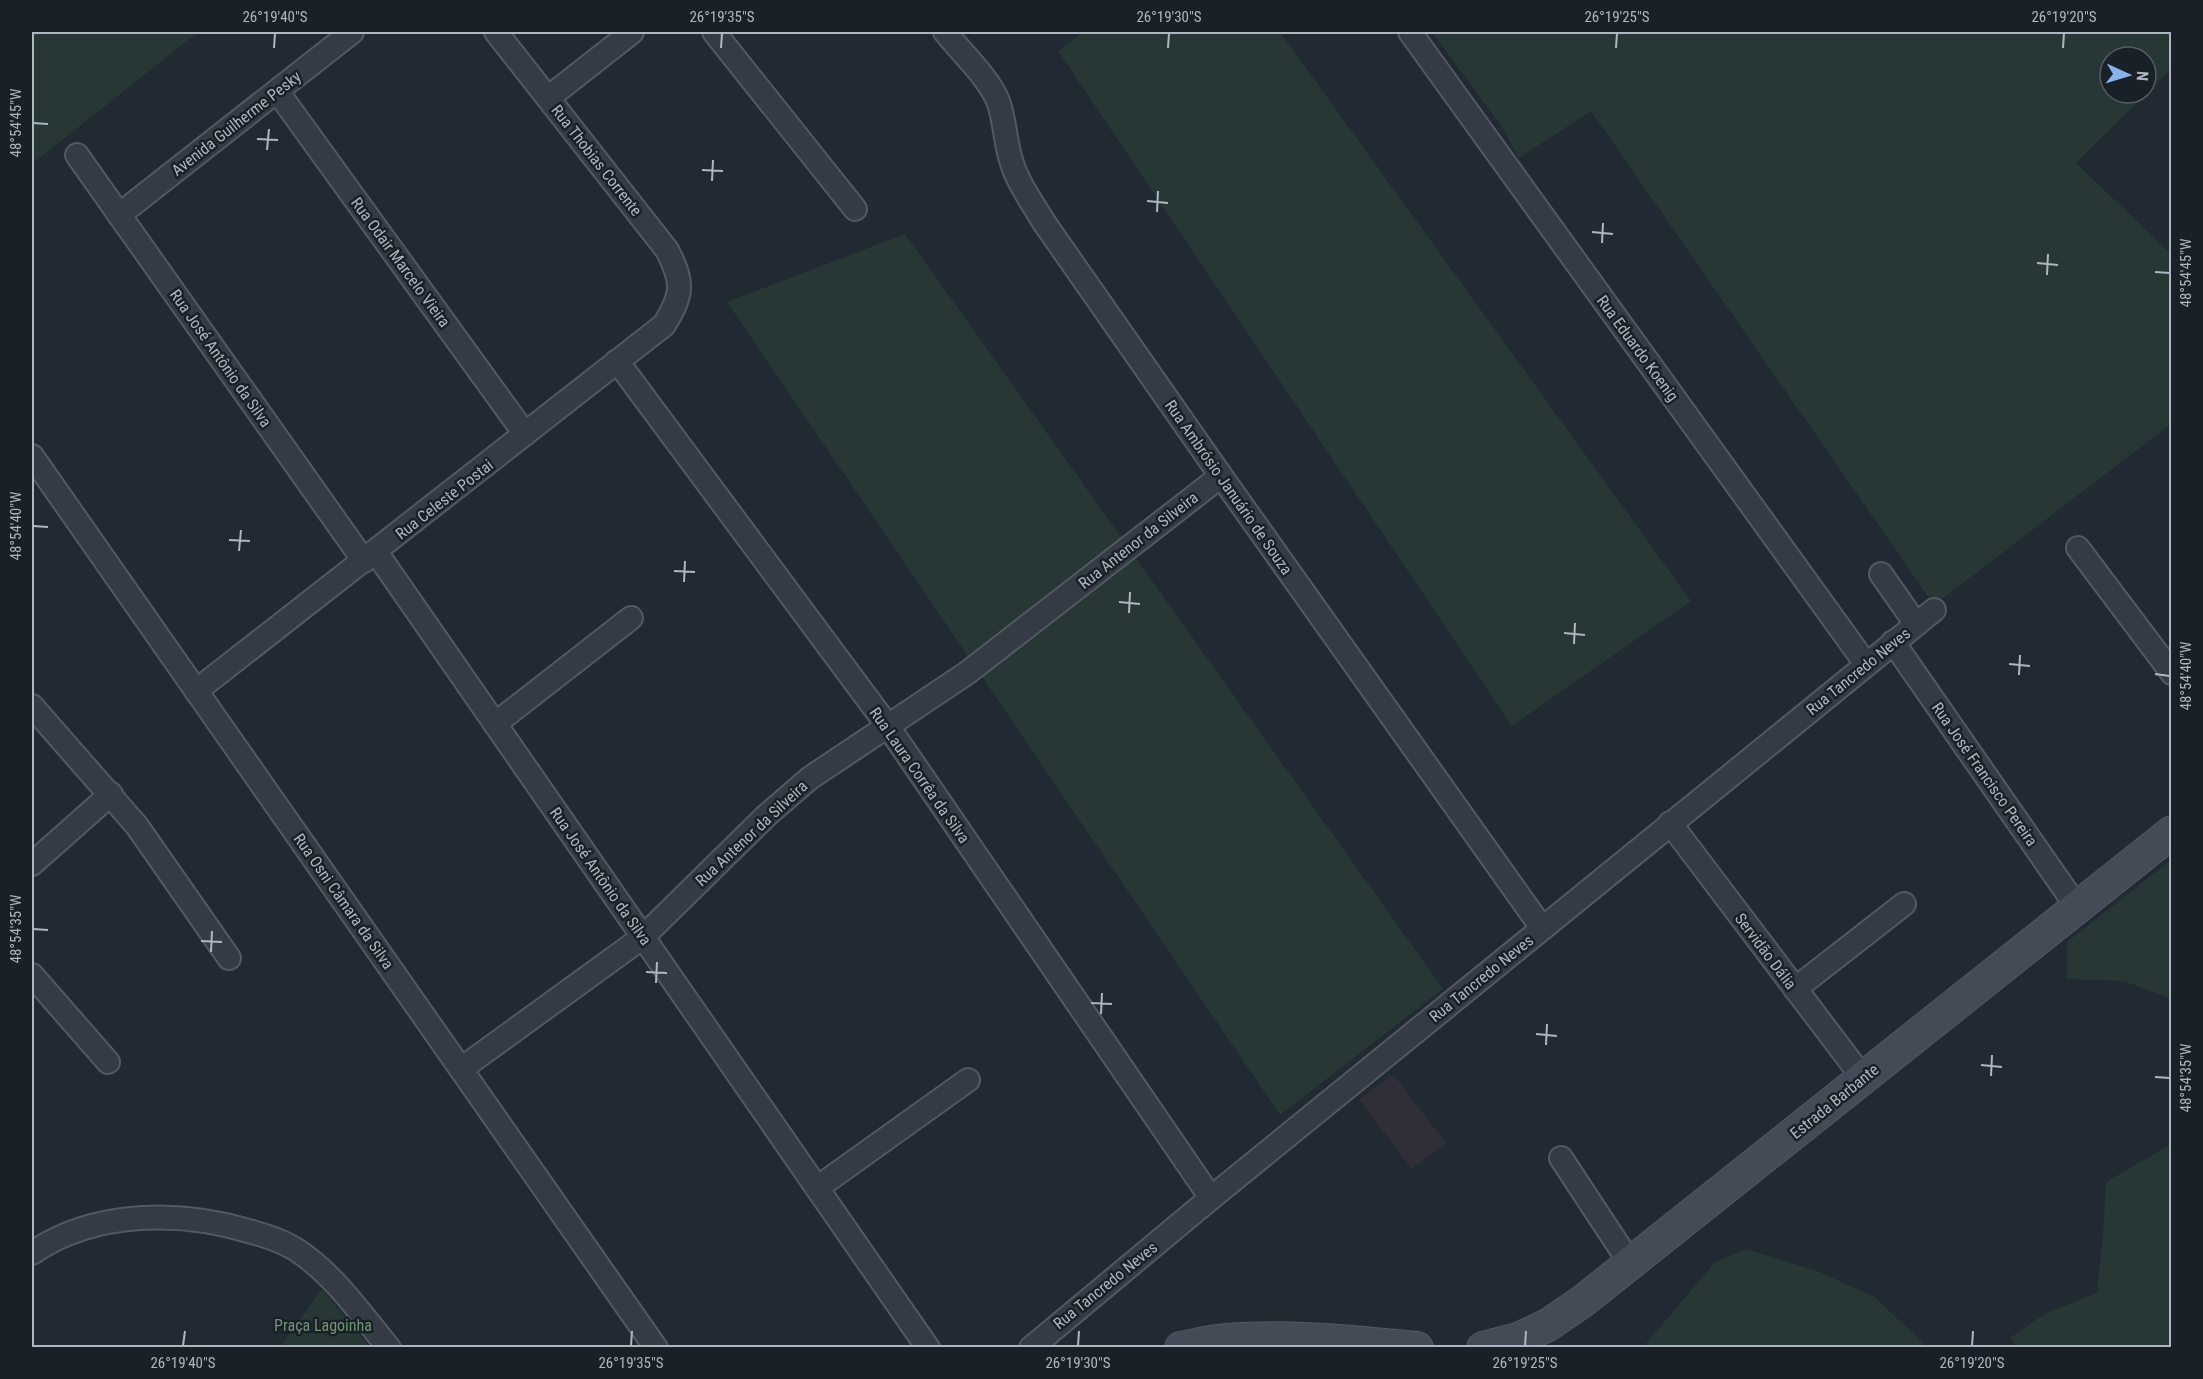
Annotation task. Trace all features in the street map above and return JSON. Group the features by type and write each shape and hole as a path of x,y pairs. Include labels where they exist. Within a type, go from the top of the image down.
{"main road":[{"name":"Estrada Barbante","path":"1483,1347 1518,1339 1548,1325 1583,1301 2172,832"},
{"path":"1181,1347 1267,1338 1314,1339 1417,1347"}],"street":[{"name":"Avenida Guilherme Pesky","path":"119,214 352,32"},
{"name":"Rua Thobias Corrente","path":"496,32 667,250 678,270 680,296"},
{"path":"548,98 632,32"},
{"path":"714,32 855,209"},
{"name":"Rua Ambrósio Januário de Souza","path":"945,32 988,84 997,100 1004,121 1011,160 1021,183 1043,221 1542,928"},
{"name":"Rua Eduardo Koenig","path":"1410,32 1866,664"},
{"name":"Rua Odair Marcelo Vieira","path":"277,91 525,434"},
{"name":"Rua José Antônio da Silva","path":"77,155 370,557 495,724 928,1347"},
{"name":"Rua Celeste Postai","path":"196,691 664,325 680,296"},
{"name":"Rua Laura Corrêa da Silva","path":"617,361 887,725 1211,1198"},
{"name":"Rua Osni Câmara da Silva","path":"32,456 656,1347"},
{"name":"Rua Antenor da Silveira","path":"461,1069 643,937 810,778 967,673 1221,476"},
{"path":"2078,548 2172,673"},
{"path":"1881,574 1916,624"},
{"name":"Rua Tancredo Neves","path":"1031,1347 1670,823 1934,610"},
{"path":"495,724 631,618"},
{"name":"Rua José Francisco Pereira","path":"1893,642 2077,907"},
{"path":"32,706 111,794 159,855 229,958"},
{"path":"32,864 111,794"},
{"name":"Servidão Dália","path":"1670,823 1863,1078"},
{"path":"1795,989 1904,904"},
{"path":"32,975 108,1062"},
{"path":"817,1188 968,1080"},
{"path":"1561,1158 1630,1263"},
{"path":"35,1245 96,1226 136,1219 192,1218 236,1227 273,1238 293,1247 330,1279 389,1347"}],"shaded area":[{"path":"1393,1074 1446,1143 1412,1169 1359,1100"}],"green space":[{"path":"32,32 198,32 32,164"},
{"path":"1083,32 1280,32 1691,601 1512,726 1058,51"},
{"path":"1432,32 2171,32 2171,69 2158,82 2158,45 2098,45 2098,105 2135,105 2076,163 2171,254 2171,424 1934,605 1591,111 1519,158 1502,127"},
{"path":"905,234 1443,989 1280,1115 727,302"},
{"path":"2171,860 2171,998 2123,981 2067,979 2067,942"},
{"path":"2171,1144 2171,1347 2016,1347 2010,1338 2046,1313 2097,1293 2106,1182"},
{"path":"1746,1249 1817,1271 1875,1297 1927,1347 1643,1347 1715,1262"},
{"name":"Praça Lagoinha","path":"322,1289 370,1347 280,1347"}]}
